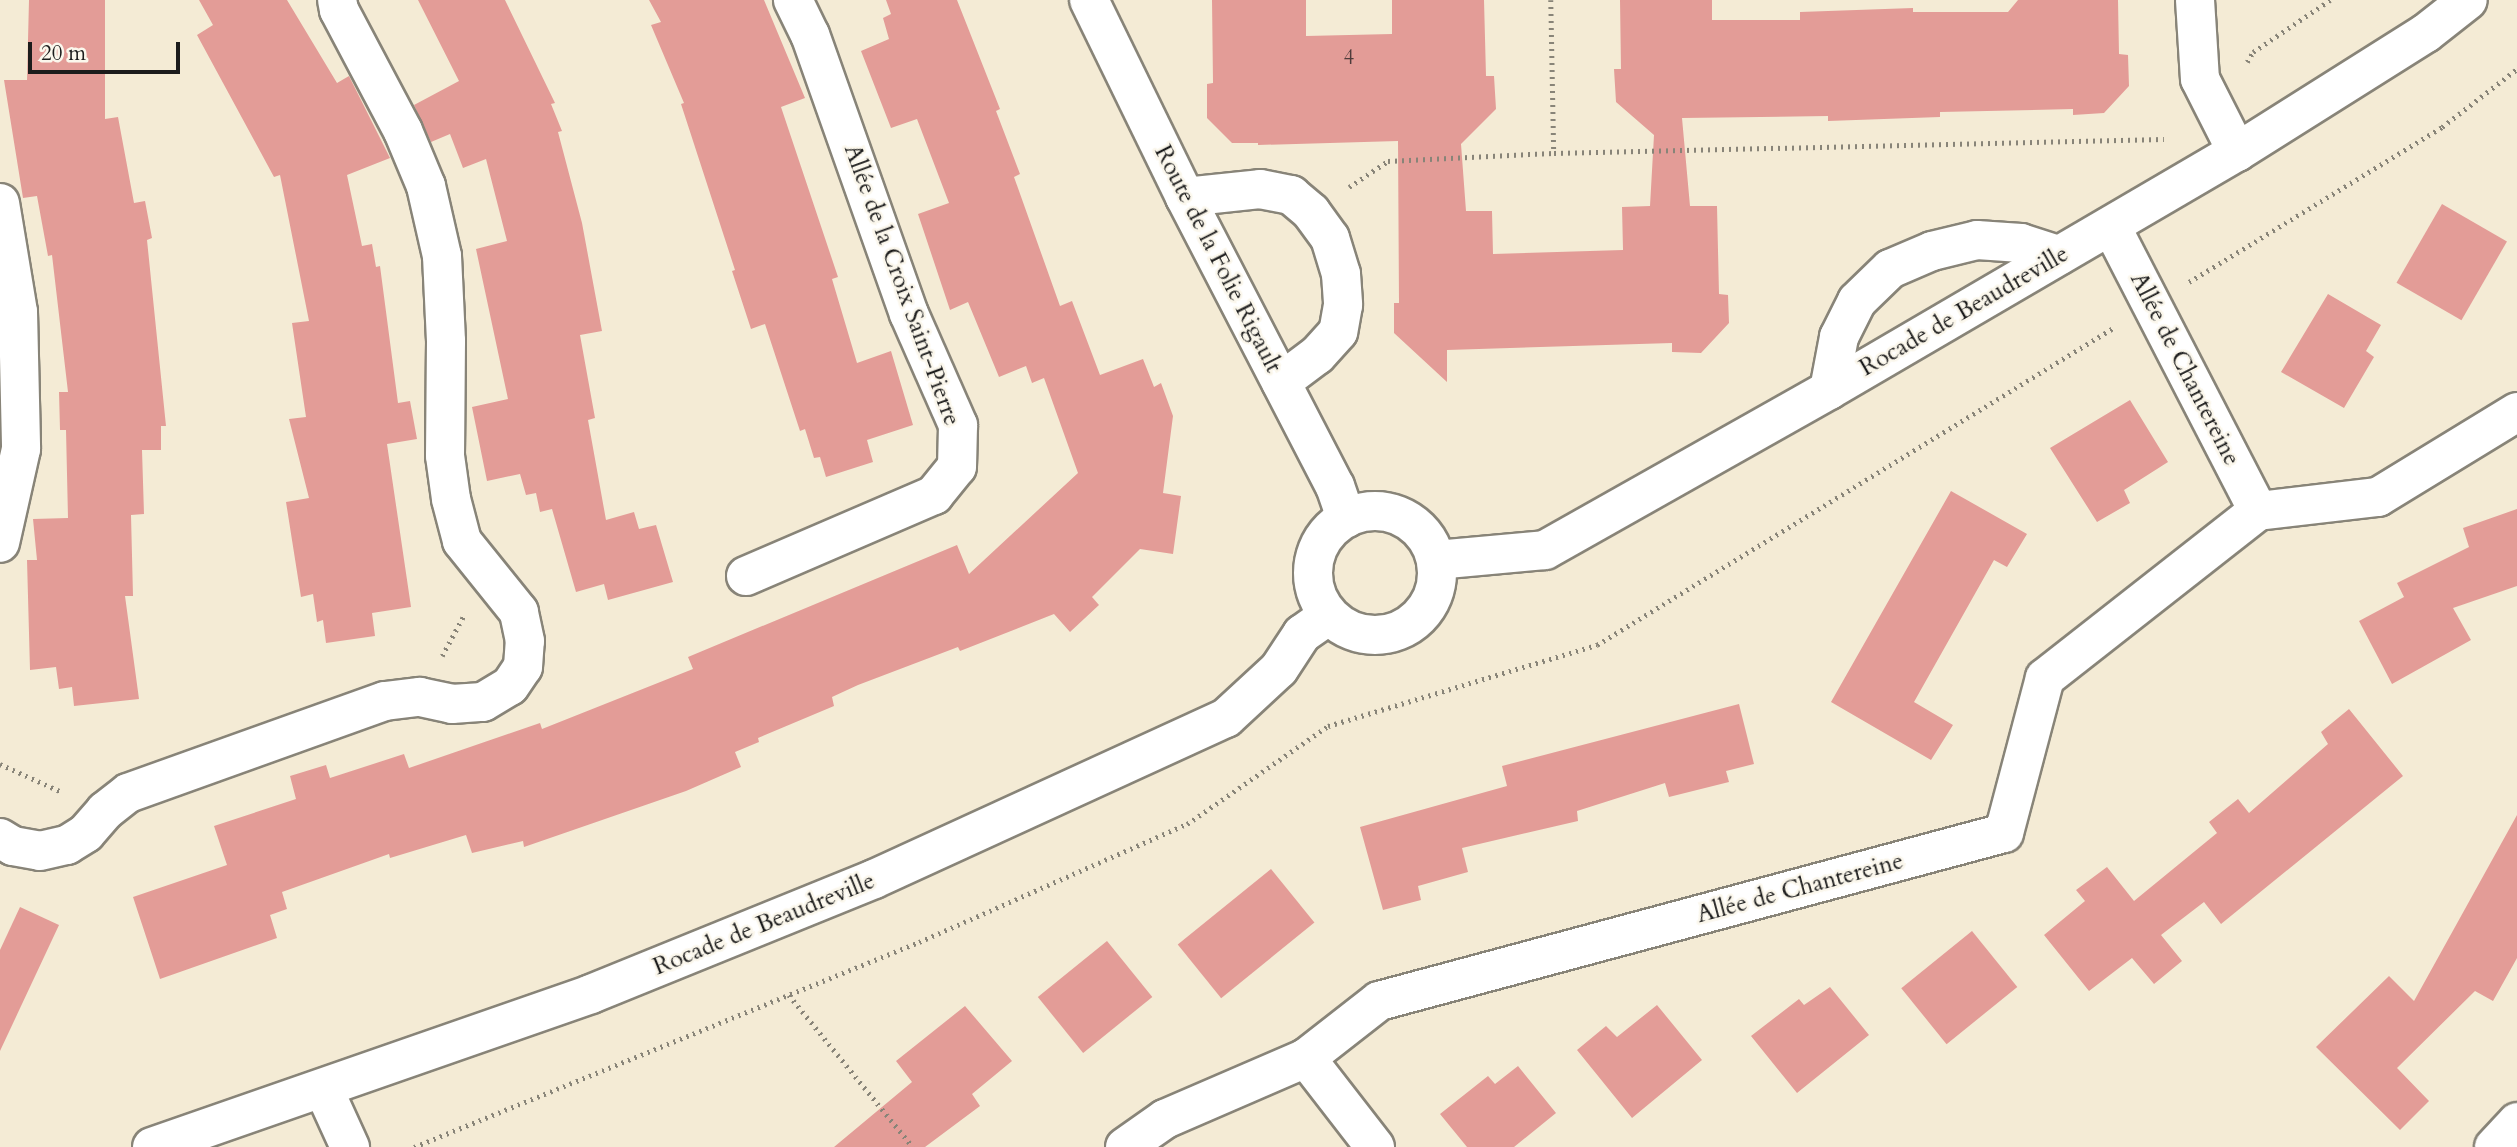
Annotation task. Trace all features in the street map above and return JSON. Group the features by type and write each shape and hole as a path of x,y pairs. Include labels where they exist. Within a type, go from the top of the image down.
{"street":[{"path":"0,838 13,846 40,851 67,845 86,833 105,811 128,793 385,701 420,696 452,704 483,702 510,686 523,667 525,641 519,612 463,541 451,499 445,456 446,341 442,256 426,186 403,131 339,10 337,0"},
{"name":"Allée de la Croix Saint-Pierre","path":"746,576 934,495 957,467 958,425 909,314 824,74 793,0"},
{"name":"Route de la Folie Rigault","path":"1089,0 1185,197 1335,486 1346,518"},
{"path":"2195,0 2200,79 2237,152"},
{"name":"Rocade de Beaudreville","path":"1436,560 1545,550 1829,390 2237,152 2415,40 2468,0"},
{"path":"1185,197 1259,190 1291,195 1311,212 1330,238 1341,274 1343,305 1338,332 1317,355 1281,382"},
{"path":"0,203 18,312 21,449 0,543"},
{"name":"Allée de Chantereine","path":"1306,1058 1380,1001 2004,833 2045,678 2258,511 2111,226"},
{"path":"1829,390 1839,337 1857,301 1890,270 1932,251 1977,240 2021,243 2059,255"},
{"path":"2258,511 2378,497 2517,412"},
{"path":"1366,512 1400,516 1424,536 1436,560 1434,594 1423,613 1407,627 1387,634 1365,635 1345,628 1328,616 1315,591 1313,563 1319,544 1330,529 1346,518 1366,512"},
{"name":"Rocade de Beaudreville","path":"152,1147 324,1090 592,994 874,879 1226,718 1279,669 1302,634 1328,616"},
{"path":"1125,1147 1165,1119 1306,1058 1376,1147"},
{"path":"324,1090 351,1147"},
{"path":"2494,1147 2517,1122"}],"path":[{"path":"1551,0 1553,153"},
{"path":"1311,212 1388,161 1553,153 2170,138 2214,111 2253,52 2330,0"},
{"path":"414,1147 789,995 1187,824 1328,726 1598,645 2442,127 2517,69"},
{"path":"420,696 487,574"},
{"path":"0,764 105,811"},
{"path":"789,995 913,1147"}],"building":[{"path":"29,0 105,0 105,119 118,117 134,203 145,201 152,238 147,240 166,426 161,426 161,450 142,450 144,514 131,515 133,596 125,596 139,699 74,706 72,687 59,689 56,667 30,670 27,560 37,560 33,519 68,518 66,430 60,430 59,392 68,392 52,255 48,256 37,196 23,198 4,80 27,80"},
{"path":"199,0 287,0 337,83 349,76 390,158 347,175 362,246 372,244 376,267 380,266 398,403 410,401 417,439 387,444 411,607 372,613 375,636 326,643 323,620 317,622 313,594 301,597 286,502 309,498 289,419 306,417 292,323 309,321 280,175 274,177 197,35 213,25"},
{"path":"418,0 505,0 555,103 551,104 562,131 558,132 582,223 602,331 580,335 595,418 588,420 606,520 634,512 639,529 656,525 673,582 608,600 604,584 576,592 552,509 540,512 536,493 526,495 520,474 487,481 472,407 508,399 476,249 507,241 486,159 463,168 450,134 431,142 414,105 459,81"},
{"path":"649,0 764,0 805,98 781,107 838,277 832,279 857,363 891,351 913,425 867,440 873,462 826,477 820,457 814,458 805,429 800,431 765,324 751,329 732,271 735,270 681,104 684,103 651,25 661,22"},
{"path":"886,0 957,0 1000,109 996,111 1020,174 1014,177 1060,306 1072,301 1100,375 1143,359 1154,387 1161,383 1173,416 1163,493 1181,496 1173,554 1140,549 1092,597 1099,605 1070,632 1054,614 960,651 958,647 858,685 832,697 834,706 758,738 759,742 735,752 741,767 686,791 524,847 523,841 472,853 466,835 390,858 389,854 282,892 287,909 270,915 277,938 160,979 133,897 227,865 214,826 296,799 290,776 326,765 330,778 404,754 409,768 540,723 542,729 693,669 688,657 957,545 969,574 1078,473 1044,378 1032,383 1026,366 999,377 968,302 950,310 918,214 949,203 917,119 891,128 861,51 889,39 883,18 891,14"},
{"path":"1212,0 1306,0 1306,36 1392,34 1392,0 1484,0 1486,76 1494,76 1496,109 1461,144 1466,211 1492,211 1493,254 1623,250 1622,207 1650,206 1654,135 1616,102 1614,69 1621,69 1620,0 1712,0 1712,20 1800,20 1800,12 1913,8 1913,12 2008,12 2018,0 2118,0 2119,54 2128,55 2129,86 2104,113 2073,115 2073,109 1940,112 1940,117 1828,121 1828,116 1682,118 1690,206 1717,206 1719,294 1728,295 1729,323 1701,353 1672,352 1672,343 1447,350 1447,382 1394,333 1394,303 1399,303 1398,141 1258,145 1232,143 1207,118 1207,84 1213,83"},
{"path":"2442,204 2507,242 2461,320 2396,283"},
{"path":"2328,294 2381,325 2366,351 2374,357 2344,408 2281,372"},
{"path":"2130,400 2168,462 2124,490 2130,503 2097,522 2050,448"},
{"path":"1951,491 2027,534 2007,567 1994,560 1914,702 1953,725 1931,760 1831,702"},
{"path":"2517,509 2517,586 2453,608 2471,640 2392,684 2359,621 2404,597 2397,583 2469,547 2463,528"},
{"path":"1739,704 1754,764 1726,771 1729,782 1669,797 1665,783 1577,811 1578,821 1462,848 1468,872 1418,886 1421,900 1383,910 1360,827 1507,786 1502,766"},
{"path":"2349,709 2403,776 2221,924 2204,902 2161,935 2182,961 2154,984 2132,958 2089,991 2044,935 2085,901 2076,890 2107,867 2134,901 2217,833 2209,822 2238,799 2249,813 2328,744 2321,732"},
{"path":"2517,815 2517,958 2493,1001 2475,991 2397,1068 2429,1101 2400,1130 2316,1047 2389,976 2414,1001"},
{"path":"1271,869 1314,923 1221,998 1178,945"},
{"path":"20,907 59,925 0,1051 0,950"},
{"path":"1972,931 2017,987 1947,1044 1901,988"},
{"path":"1107,941 1152,997 1083,1053 1038,997"},
{"path":"1830,987 1869,1035 1797,1093 1751,1036 1799,999 1804,1005"},
{"path":"1657,1005 1702,1060 1632,1118 1577,1050 1606,1026 1617,1037"},
{"path":"965,1006 1012,1061 972,1094 980,1106 925,1147 834,1147 912,1082 896,1061"},
{"path":"1518,1066 1556,1113 1514,1147 1467,1147 1440,1114 1488,1076 1495,1084"}]}
